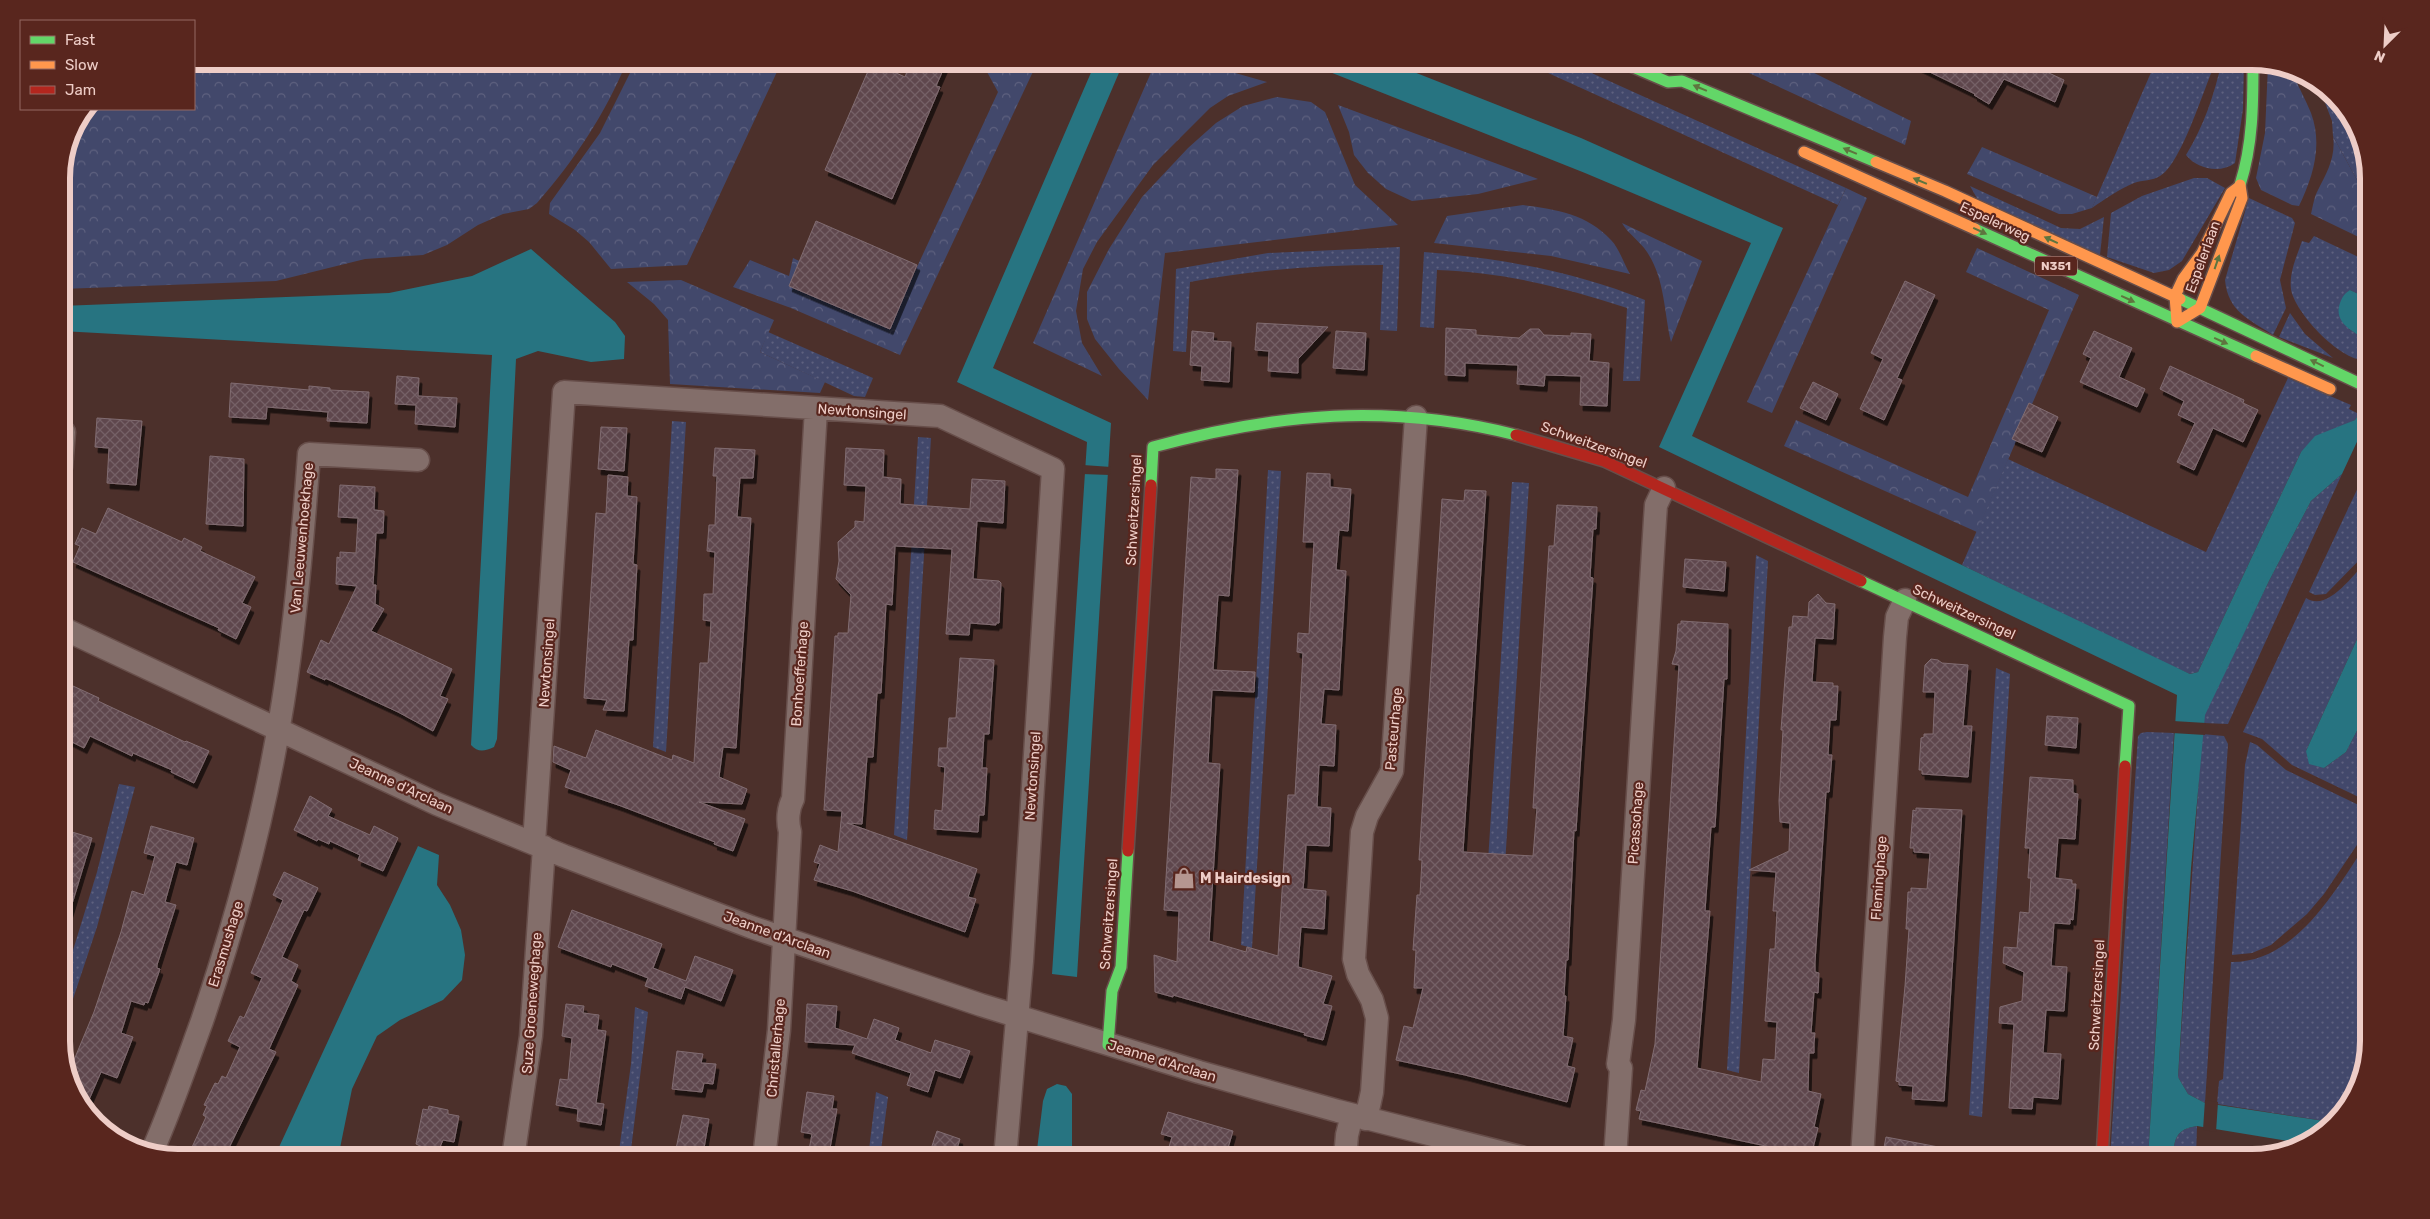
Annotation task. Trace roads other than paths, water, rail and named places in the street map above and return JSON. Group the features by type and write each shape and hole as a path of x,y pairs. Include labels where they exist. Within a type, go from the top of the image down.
{"street":[{"name":"Espelerweg","path":"1640,70 1668,82 1682,81 1903,174 2175,296 2360,384"},
{"name":"Espelerlaan","path":"2239,187 2230,193 2202,253 2183,279 2175,296 2177,322 2200,308 2242,198 2239,187 2246,166 2253,124 2253,70"},
{"path":"1668,82 1676,93"},
{"name":"Espelerweg","path":"1792,146 2337,393"},
{"name":"Newtonsingel","path":"539,845 564,392 940,416 1053,469 1018,1017"},
{"name":"Bonhoefferhage","path":"783,938 790,832 789,817 792,798 816,409"},
{"name":"Schweitzersingel","path":"1108,1045 1112,991 1121,968 1153,447 1224,429 1285,418 1332,415 1416,417 1477,425 1535,438 1604,461 2130,706 2103,1149"},
{"name":"Pasteurhage","path":"1346,1149 1347,1135 1372,1092 1377,1018 1372,1000 1357,973 1354,959 1362,832 1367,816 1390,779 1393,766 1416,417"},
{"name":"Van Leeuwenhoekhage","path":"278,730 298,597 309,454 418,460"},
{"name":"Picassohage","path":"1616,1149 1621,1068 1618,1064 1624,1020 1655,518 1656,505 1664,488"},
{"name":"Fleminghage","path":"1863,1149 1895,637 1897,617 1904,600"},
{"name":"Jeanne d'Arclaan","path":"70,632 436,804 783,938 1018,1017 1108,1045 1359,1117 1488,1149"},
{"name":"Erasmushage","path":"154,1146 191,1053 226,944 248,865 278,730"},
{"name":"Suze Groeneweghage","path":"514,1149 531,1036 539,845"},
{"name":"Christallerhage","path":"765,1149 779,1030 783,938"},
{"path":"1006,1149 1018,1017"}],"place":[{"name":"M Hairdesign","path":"1184,878"}]}
